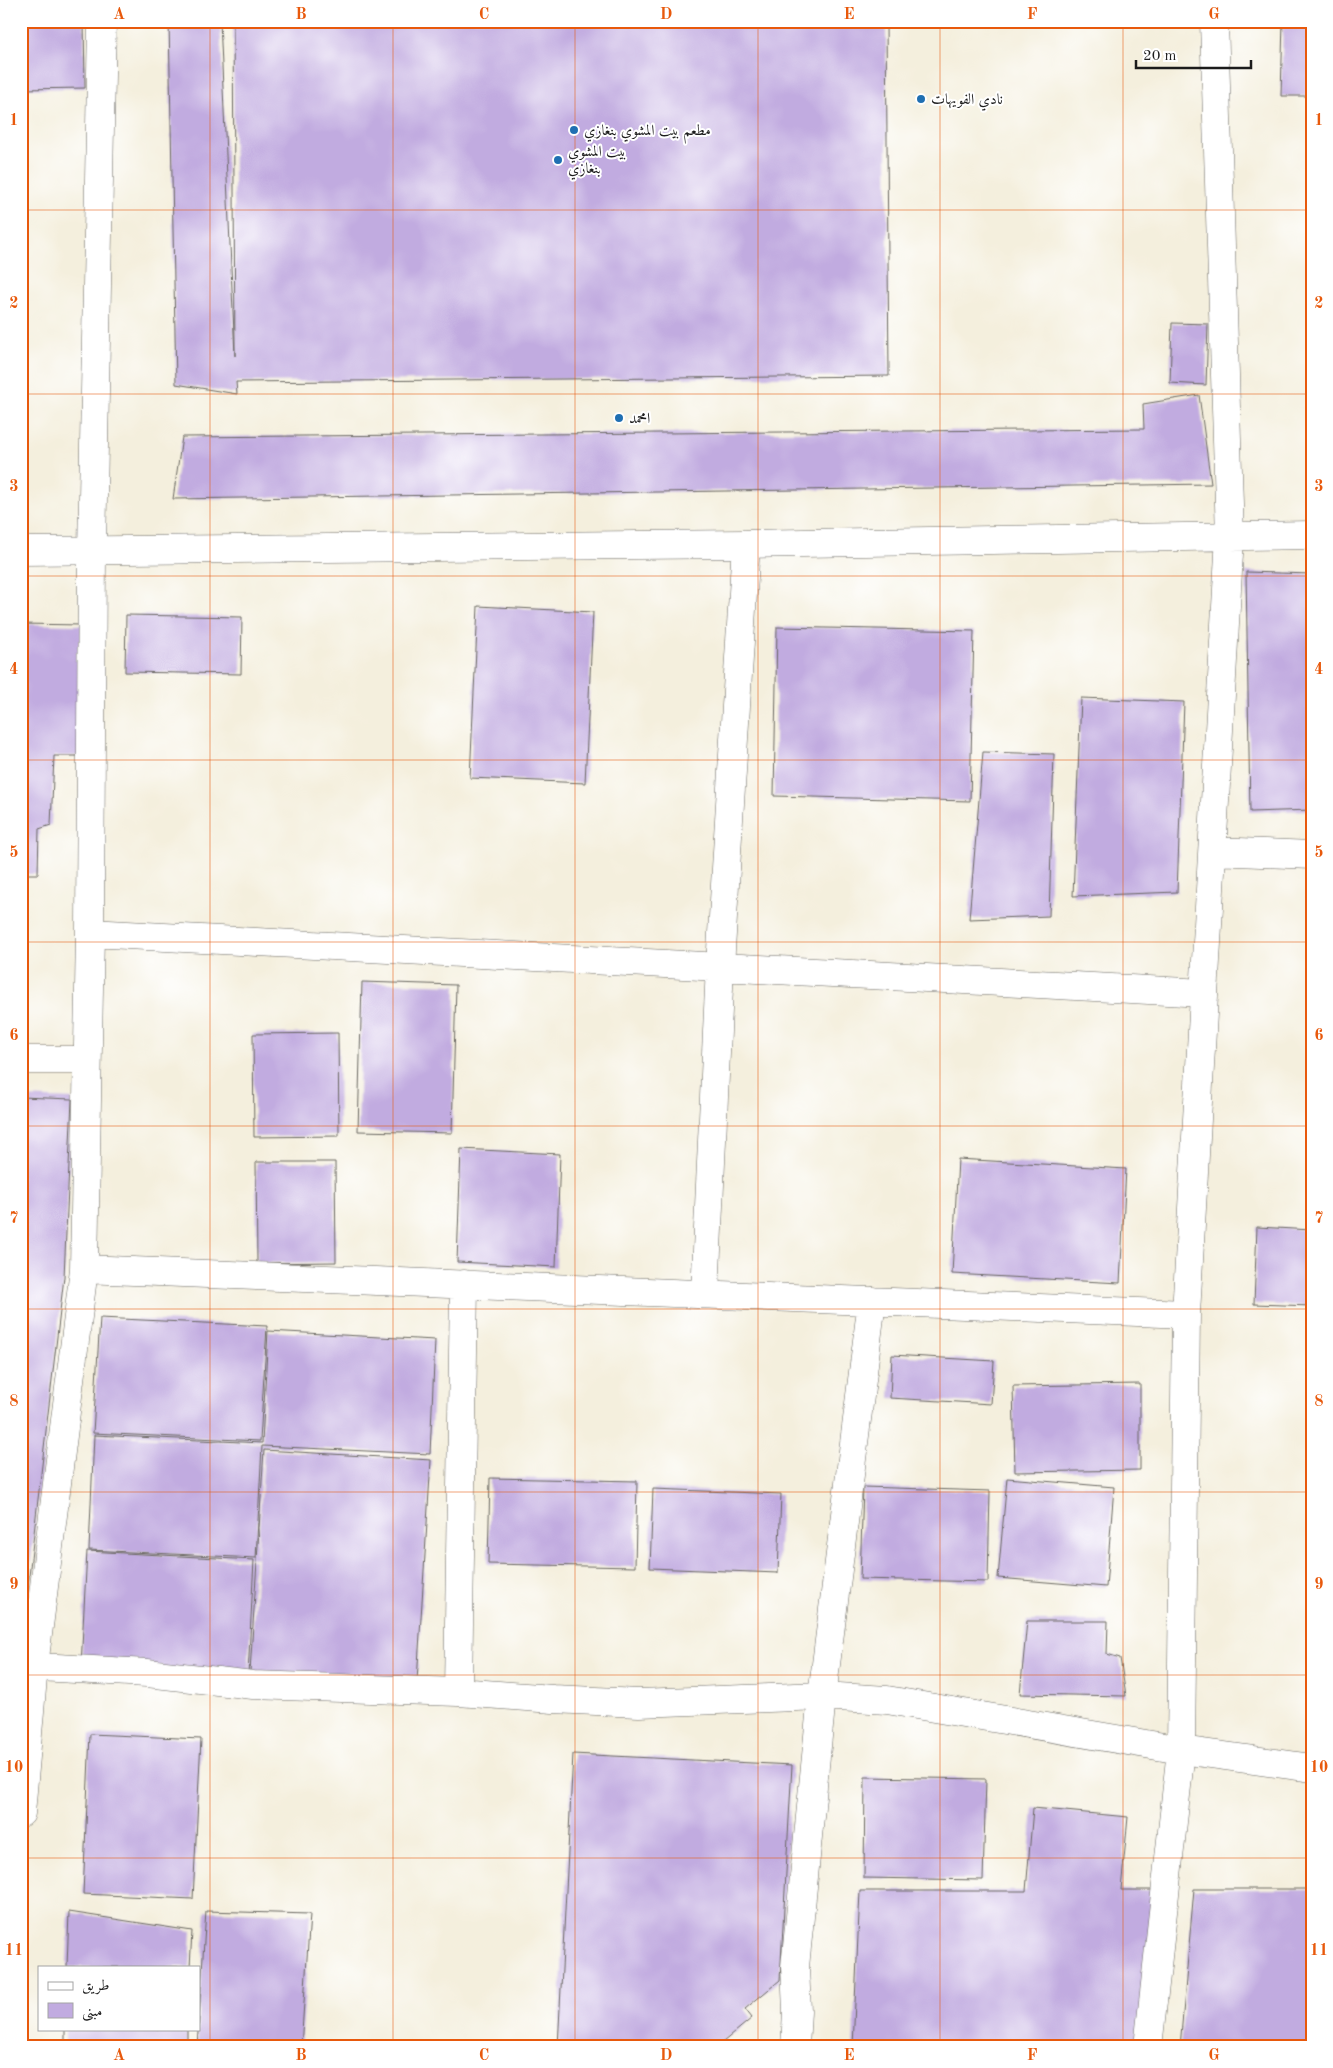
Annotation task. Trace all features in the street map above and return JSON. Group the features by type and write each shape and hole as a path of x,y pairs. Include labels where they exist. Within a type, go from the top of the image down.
{"street":[{"path":"21,1812 27,1666 84,1269 90,933 92,551 102,21"},
{"path":"1148,2047 1181,1750 1186,1314 1230,536 1214,21"},
{"path":"21,551 746,544 1312,535"},
{"path":"704,1294 720,966 746,544"},
{"path":"1213,851 1312,855"},
{"path":"90,933 1204,993"},
{"path":"21,1060 88,1060"},
{"path":"84,1269 1186,1314"},
{"path":"458,1692 464,1284"},
{"path":"795,2047 797,2011 795,1967 822,1696 872,1301"},
{"path":"27,1666 147,1673 253,1685 458,1692 640,1703 822,1696 887,1700 1181,1750 1312,1768"}],"building":[{"path":"21,21 84,21 85,88 21,89"},
{"path":"169,21 220,21 235,356 233,21 886,21 889,376 236,382 237,394 176,384"},
{"path":"1283,21 1312,21 1312,96 1281,96"},
{"path":"1172,323 1208,324 1206,385 1170,383"},
{"path":"1199,395 1211,484 173,499 182,437 1144,429 1143,404"},
{"path":"1246,572 1312,574 1312,810 1250,812"},
{"path":"478,606 593,612 585,783 470,778"},
{"path":"126,615 242,617 241,674 125,672"},
{"path":"21,624 82,625 79,756 54,756 51,825 39,829 38,874 21,874"},
{"path":"777,627 974,631 970,801 774,796"},
{"path":"1081,698 1184,702 1177,892 1073,896"},
{"path":"983,752 1054,754 1049,916 969,919"},
{"path":"362,982 456,985 452,1133 358,1131"},
{"path":"338,1033 339,1136 254,1137 253,1034"},
{"path":"21,1097 72,1099 64,1277 22,1636"},
{"path":"461,1149 560,1154 556,1267 457,1262"},
{"path":"958,1159 1126,1169 1120,1283 952,1274"},
{"path":"256,1162 335,1162 336,1262 257,1263"},
{"path":"1257,1227 1312,1230 1312,1306 1254,1304"},
{"path":"100,1318 267,1326 260,1441 93,1433"},
{"path":"268,1331 435,1340 430,1454 262,1446 256,1558 89,1550 94,1435 262,1443"},
{"path":"892,1355 994,1361 991,1404 890,1398"},
{"path":"1140,1384 1140,1470 1015,1472 1013,1386"},
{"path":"264,1450 431,1460 417,1681 250,1672"},
{"path":"490,1478 637,1481 635,1567 488,1564"},
{"path":"1007,1478 1114,1487 1106,1587 998,1578"},
{"path":"863,1487 990,1491 988,1582 860,1579"},
{"path":"653,1489 781,1494 778,1573 650,1568"},
{"path":"87,1551 254,1560 248,1675 81,1666"},
{"path":"1027,1621 1108,1621 1107,1654 1120,1658 1126,1696 1020,1694"},
{"path":"90,1734 201,1739 193,1899 83,1894"},
{"path":"573,1754 792,1765 780,1980 745,2009 752,2018 717,2047 558,2047"},
{"path":"865,1777 986,1779 983,1880 864,1878"},
{"path":"1033,1808 1128,1817 1121,1890 1156,1890 1137,2047 853,2047 860,1891 1026,1891"},
{"path":"1194,1889 1312,1889 1312,2047 1180,2047"},
{"path":"206,1911 310,1914 301,2047 197,2047 198,2030 200,2030"},
{"path":"69,1912 192,1931 190,1966 67,1966"},
{"path":"65,2030 187,2030 187,2047 65,2047"}],"place":[{"name":"نادي الفويهات","path":"921,99"},
{"name":"مطعم بيت المشوي بنغازي","path":"574,130"},
{"name":"بيت المشوي بنغازي","path":"558,160"},
{"name":"امحمد","path":"619,418"}]}
